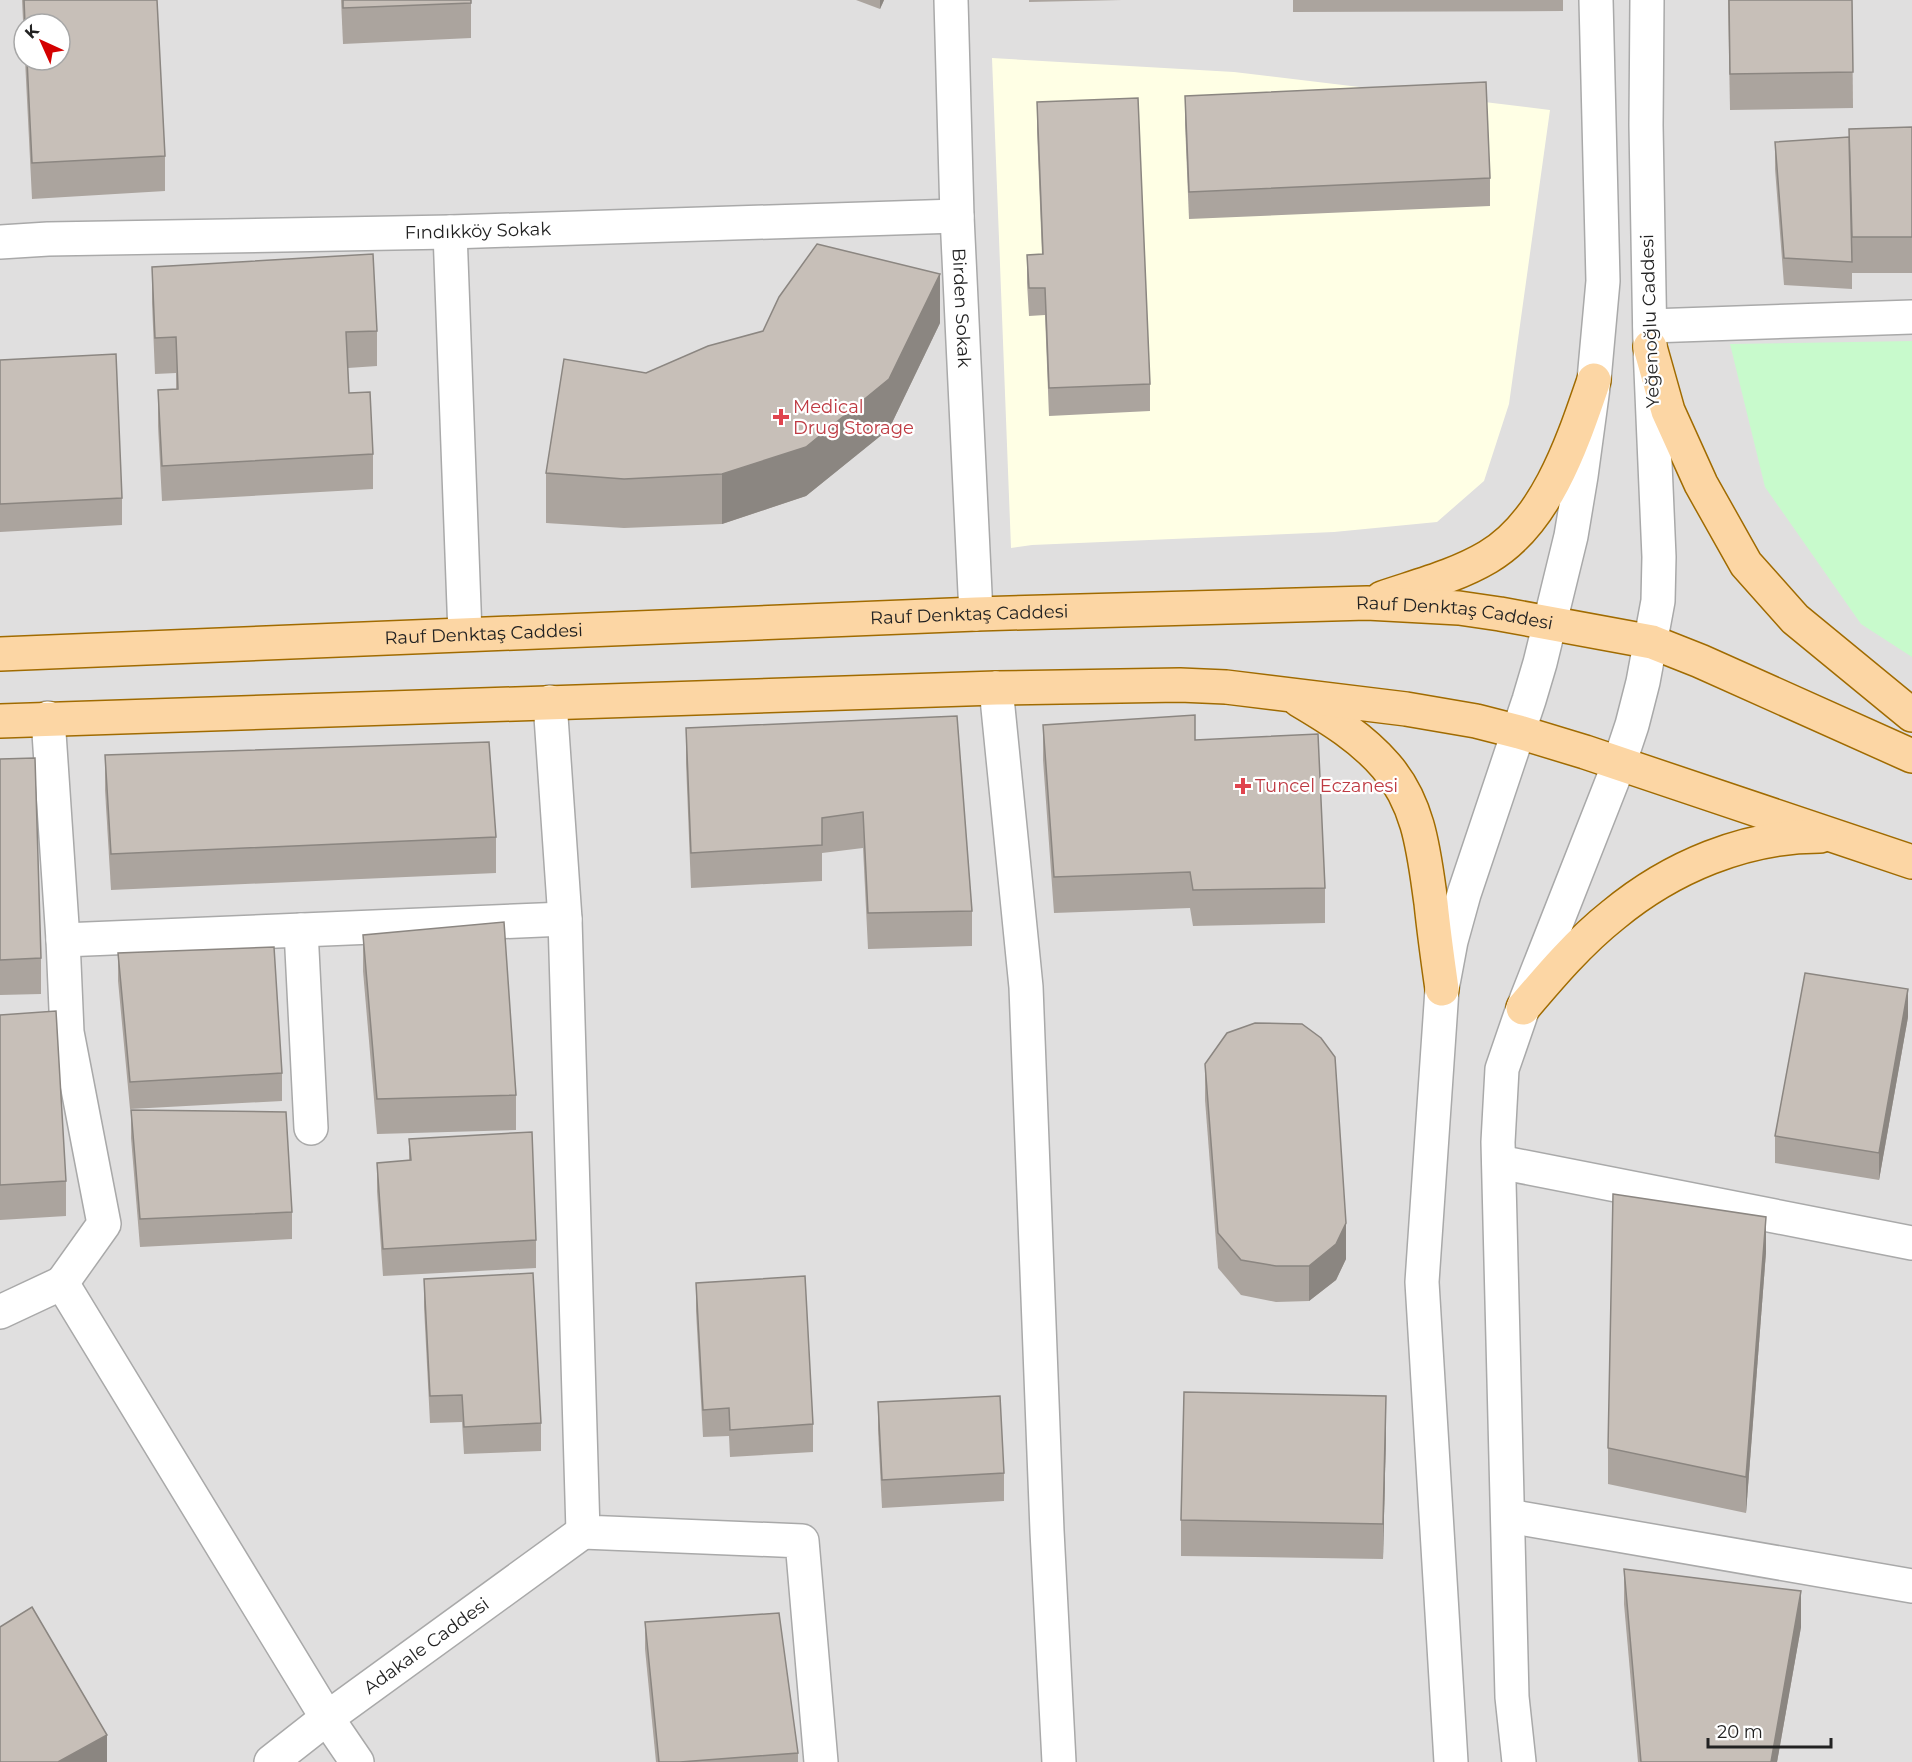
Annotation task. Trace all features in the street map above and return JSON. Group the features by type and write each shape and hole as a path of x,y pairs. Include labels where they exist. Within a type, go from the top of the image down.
{"main road":[{"path":"1650,337 1668,411 1701,484 1746,564 1795,619 1912,716"},
{"path":"1367,603 1460,571 1490,556 1515,536 1557,477 1574,439 1594,380"},
{"name":"Rauf Denktaş Caddesi","path":"0,654 976,614 1367,603 1459,608 1550,622 1652,642 1700,661 1912,756"},
{"path":"0,721 996,688 1180,685 1226,687 1406,709 1476,721 1519,732 1619,764 1912,861"},
{"path":"1290,695 1337,723 1364,744 1387,767 1406,794 1419,828 1442,989"},
{"path":"1523,1008 1563,963 1612,915 1642,892 1673,874 1704,860 1766,840 1799,836 1839,836"}],"street":[{"name":"Birden Sokak","path":"951,0 957,216 976,614"},
{"path":"1451,1762 1422,1282 1442,989 1464,894 1532,691 1570,536 1594,380 1604,281 1596,0"},
{"name":"Yeğenoğlu Caddesi","path":"1519,1762 1512,1697 1499,1162 1502,1069 1523,1008 1592,838 1632,725 1652,642 1658,601 1659,557 1650,337 1646,125 1647,0"},
{"name":"Fındıkköy Sokak","path":"0,242 957,216"},
{"path":"450,231 465,634"},
{"path":"1650,337 1912,317"},
{"path":"996,688 1026,987 1047,1531 1059,1762"},
{"path":"550,702 565,919 583,1532 802,1541 821,1762"},
{"path":"0,1312 62,1283 104,1224 67,1032 48,718"},
{"path":"63,940 565,919"},
{"path":"301,930 311,1128"},
{"path":"34,1035 67,1032"},
{"path":"1499,1162 1912,1243"},
{"path":"62,1283 327,1718 357,1762"},
{"path":"1508,1516 1912,1586"},
{"name":"Adakale Caddesi","path":"271,1762 327,1718 583,1532"}],"shaded area":[{"path":"0,0 1912,0 1912,1762 0,1762"},
{"path":"992,58 1234,72 1550,110 1509,404 1484,481 1437,522 1334,532 1032,545 1011,548"}],"green space":[{"path":"1912,341 1912,657 1861,624 1765,487 1730,344"}],"building":[{"path":"24,0 157,0 165,156 32,163 28,72 72,72 72,12 24,12"},
{"path":"343,0 471,0 471,3 343,8"},
{"path":"1729,0 1852,0 1853,72 1730,74"},
{"path":"1486,82 1490,178 1189,192 1185,96"},
{"path":"1138,98 1150,384 1049,388 1045,288 1029,288 1027,255 1043,254 1037,102"},
{"path":"1912,127 1912,237 1852,237 1849,129"},
{"path":"1849,137 1852,262 1784,258 1775,142"},
{"path":"817,244 940,274 889,379 806,447 722,474 624,479 546,473 564,359 646,373 708,346 763,331 779,297"},
{"path":"373,254 377,331 346,332 349,393 370,392 373,454 162,466 158,390 178,389 176,337 155,338 152,267"},
{"path":"116,354 122,498 0,504 0,360"},
{"path":"1195,715 1195,740 1318,734 1325,888 1193,890 1190,872 1054,877 1043,725"},
{"path":"957,716 972,911 868,913 863,812 822,818 822,845 691,853 686,728"},
{"path":"489,742 496,837 111,854 105,755"},
{"path":"35,758 41,958 0,960 0,759"},
{"path":"504,922 516,1095 377,1099 363,935"},
{"path":"274,947 282,1073 130,1082 118,953"},
{"path":"1805,973 1908,989 1879,1153 1775,1136"},
{"path":"56,1011 66,1181 0,1185 0,1015"},
{"path":"1255,1023 1302,1024 1321,1038 1335,1057 1346,1223 1336,1244 1309,1266 1276,1266 1241,1260 1218,1233 1205,1064 1227,1033"},
{"path":"131,1110 286,1112 292,1212 140,1219"},
{"path":"532,1132 536,1240 383,1249 377,1163 411,1160 409,1139"},
{"path":"1613,1194 1766,1217 1746,1477 1608,1448"},
{"path":"533,1273 541,1423 464,1427 462,1395 430,1396 424,1279"},
{"path":"805,1276 813,1424 730,1430 729,1408 703,1410 696,1283"},
{"path":"1184,1392 1386,1396 1383,1524 1181,1520"},
{"path":"1000,1396 1004,1473 882,1480 878,1402"},
{"path":"1624,1569 1801,1591 1771,1762 1641,1762"},
{"path":"32,1607 107,1735 58,1762 0,1762 0,1627"},
{"path":"779,1613 798,1753 659,1762 645,1622"}],"place":[{"name":"Medical Drug Storage","path":"781,417"},
{"name":"Tuncel Eczanesi","path":"1243,786"}]}
